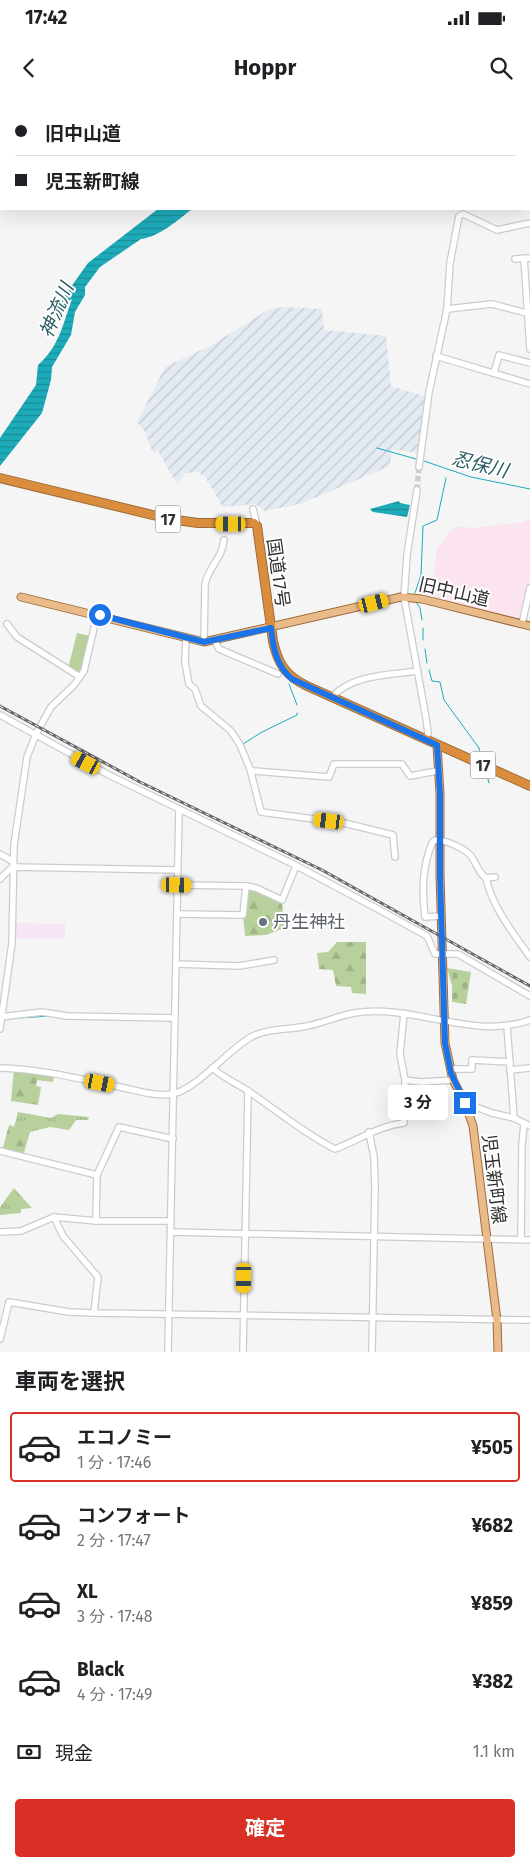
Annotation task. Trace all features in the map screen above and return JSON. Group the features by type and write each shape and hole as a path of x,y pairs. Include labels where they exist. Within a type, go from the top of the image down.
{"highway":[{"name":"17","path":"0,478 79,499 169,519 198,524 252,522 257,526"},
{"name":"国道17号","path":"257,526 276,656 283,670 292,679 332,698"},
{"name":"17","path":"332,698 530,786"}],"main road":[{"name":"旧中山道","path":"20,597 204,642 404,597 422,599 530,626"},
{"name":"児玉新町線","path":"437,745 437,771 440,794 444,1021 453,1080 465,1103 473,1126 496,1320 498,1352"}],"street":[{"path":"419,467 436,356 447,309 450,262 459,215 470,216 497,230 530,222"},
{"path":"515,259 527,258 530,349"},
{"path":"447,309 492,304 529,314"},
{"path":"494,373 499,354 530,363"},
{"path":"436,356 530,384"},
{"path":"417,490 407,555 404,597 428,727 426,740"},
{"path":"253,509 257,526"},
{"path":"204,642 205,584 208,575 220,557 224,540"},
{"path":"522,624 530,588"},
{"path":"0,1029 11,953 12,864 22,778 36,734 55,702 80,677 88,658 97,615"},
{"path":"7,624 17,637 80,677"},
{"path":"186,638 185,662 189,684 195,689 201,706 231,731 240,745 250,769 261,812 344,823 393,835 395,856"},
{"path":"214,639 216,647 219,649 278,674"},
{"path":"332,698 340,690 362,680 418,671"},
{"path":"0,715 66,752 179,810 296,866 426,935 434,953 458,954 530,996"},
{"path":"250,769 254,771 328,777 331,775 332,766 335,764 401,764 410,776 437,771"},
{"path":"168,1352 179,810"},
{"path":"441,916 425,917 422,890 423,869 432,841 445,840 472,857 479,873 486,878 495,878"},
{"path":"0,854 12,864 178,870"},
{"path":"0,879 12,864"},
{"path":"177,885 246,886 256,888 282,900 296,866"},
{"path":"486,878 488,887 508,924 530,957"},
{"path":"177,914 243,915 246,886"},
{"path":"176,964 239,966 274,960"},
{"path":"1,1017 42,1012 68,1016 175,1018"},
{"path":"0,1068 34,1070 130,1089 173,1094 184,1089 250,1038 264,1032 309,1026 354,1013 404,1013 444,1021 507,1026 530,1020"},
{"path":"212,1068 225,1079 248,1091 320,1142 335,1149 351,1143 369,1132 404,1123 405,1080 400,1054 404,1013"},
{"path":"507,1026 514,1118"},
{"path":"450,1069 472,1069 472,1060 510,1062"},
{"path":"510,1070 530,1068"},
{"path":"405,1080 421,1082 453,1080"},
{"path":"243,1352 248,1091"},
{"path":"465,1103 492,1113 514,1118 527,1125 522,1145 521,1240"},
{"path":"96,1221 97,1175 119,1127 173,1139"},
{"path":"369,1132 374,1157 372,1352"},
{"path":"0,1151 97,1175"},
{"path":"0,1232 21,1231 54,1217 96,1221 171,1221"},
{"path":"54,1217 63,1236 98,1277 94,1313"},
{"path":"171,1232 530,1240"},
{"path":"0,1301 69,1312 94,1313 530,1320"},
{"path":"0,1339 9,1302"}],"shaded area":[{"path":"283,307 322,309 324,330 386,336 391,386 427,397 418,453 392,449 390,466 300,504 265,511 255,504 223,507 205,477 198,472 186,473 177,484 158,451 153,453 145,432 137,422 165,367 210,346 269,309"},
{"path":"530,519 530,580 521,619 435,598 434,571 437,548 451,530 460,526 472,528 522,522"},
{"path":"12,923 65,924 65,939 12,938"}],"green space":[{"path":"77,633 90,636 81,673 78,674 68,669"},
{"path":"246,886 282,900 284,928 266,935 245,936 243,915"},
{"path":"337,942 366,942 366,994 352,993 351,987 336,986 333,970 319,969 317,953 328,952"},
{"path":"447,968 471,972 466,1004 452,1002 452,986"},
{"path":"14,1068 54,1074 53,1082 37,1080 36,1086 41,1087 38,1105 11,1101"},
{"path":"18,1112 51,1118 58,1114 89,1117 88,1120 76,1120 69,1130 50,1127 30,1132 14,1127"},
{"path":"9,1125 30,1132 23,1156 2,1151"},
{"path":"14,1188 32,1208 21,1209 21,1213 0,1215 0,1207"}],"water":[{"path":"157,210 191,210 168,227 155,235 141,239 100,267 85,287 85,295 75,312 71,335 52,367 51,380 42,413 0,466 0,438 36,385 38,365 56,343 72,299 61,305 63,298 88,263"},
{"path":"399,501 400,503 410,505 407,517 373,512 370,509"}],"waterway":[{"name":"忍保川","path":"377,448 416,459"},
{"name":"忍保川","path":"424,461 471,477 530,489"},
{"path":"415,593 421,575 423,526 437,520 446,478"},
{"path":"416,602 420,608 422,620"},
{"path":"423,628 423,640"},
{"path":"425,649 427,663"},
{"path":"429,670 432,681 440,682 444,700 479,748 482,759"},
{"path":"289,684 297,705"},
{"path":"243,744 262,732 297,715 297,713"},
{"path":"486,772 489,783"},
{"path":"19,1018 50,1016"},
{"path":"57,1017 65,1019"}],"tunnel":[{"path":"417,490 419,467"}],"railway":[{"path":"0,706 140,782 322,870 530,986"}],"place":[{"name":"丹生神社","path":"263,922"}],"route":[{"path":"100,615 199,642 238,636 271,628 276,656 283,670 292,679 437,745 440,794 440,875 445,1043 453,1080 465,1103"}],"water label":[{"name":"神流川","path":"56,310"}]}
